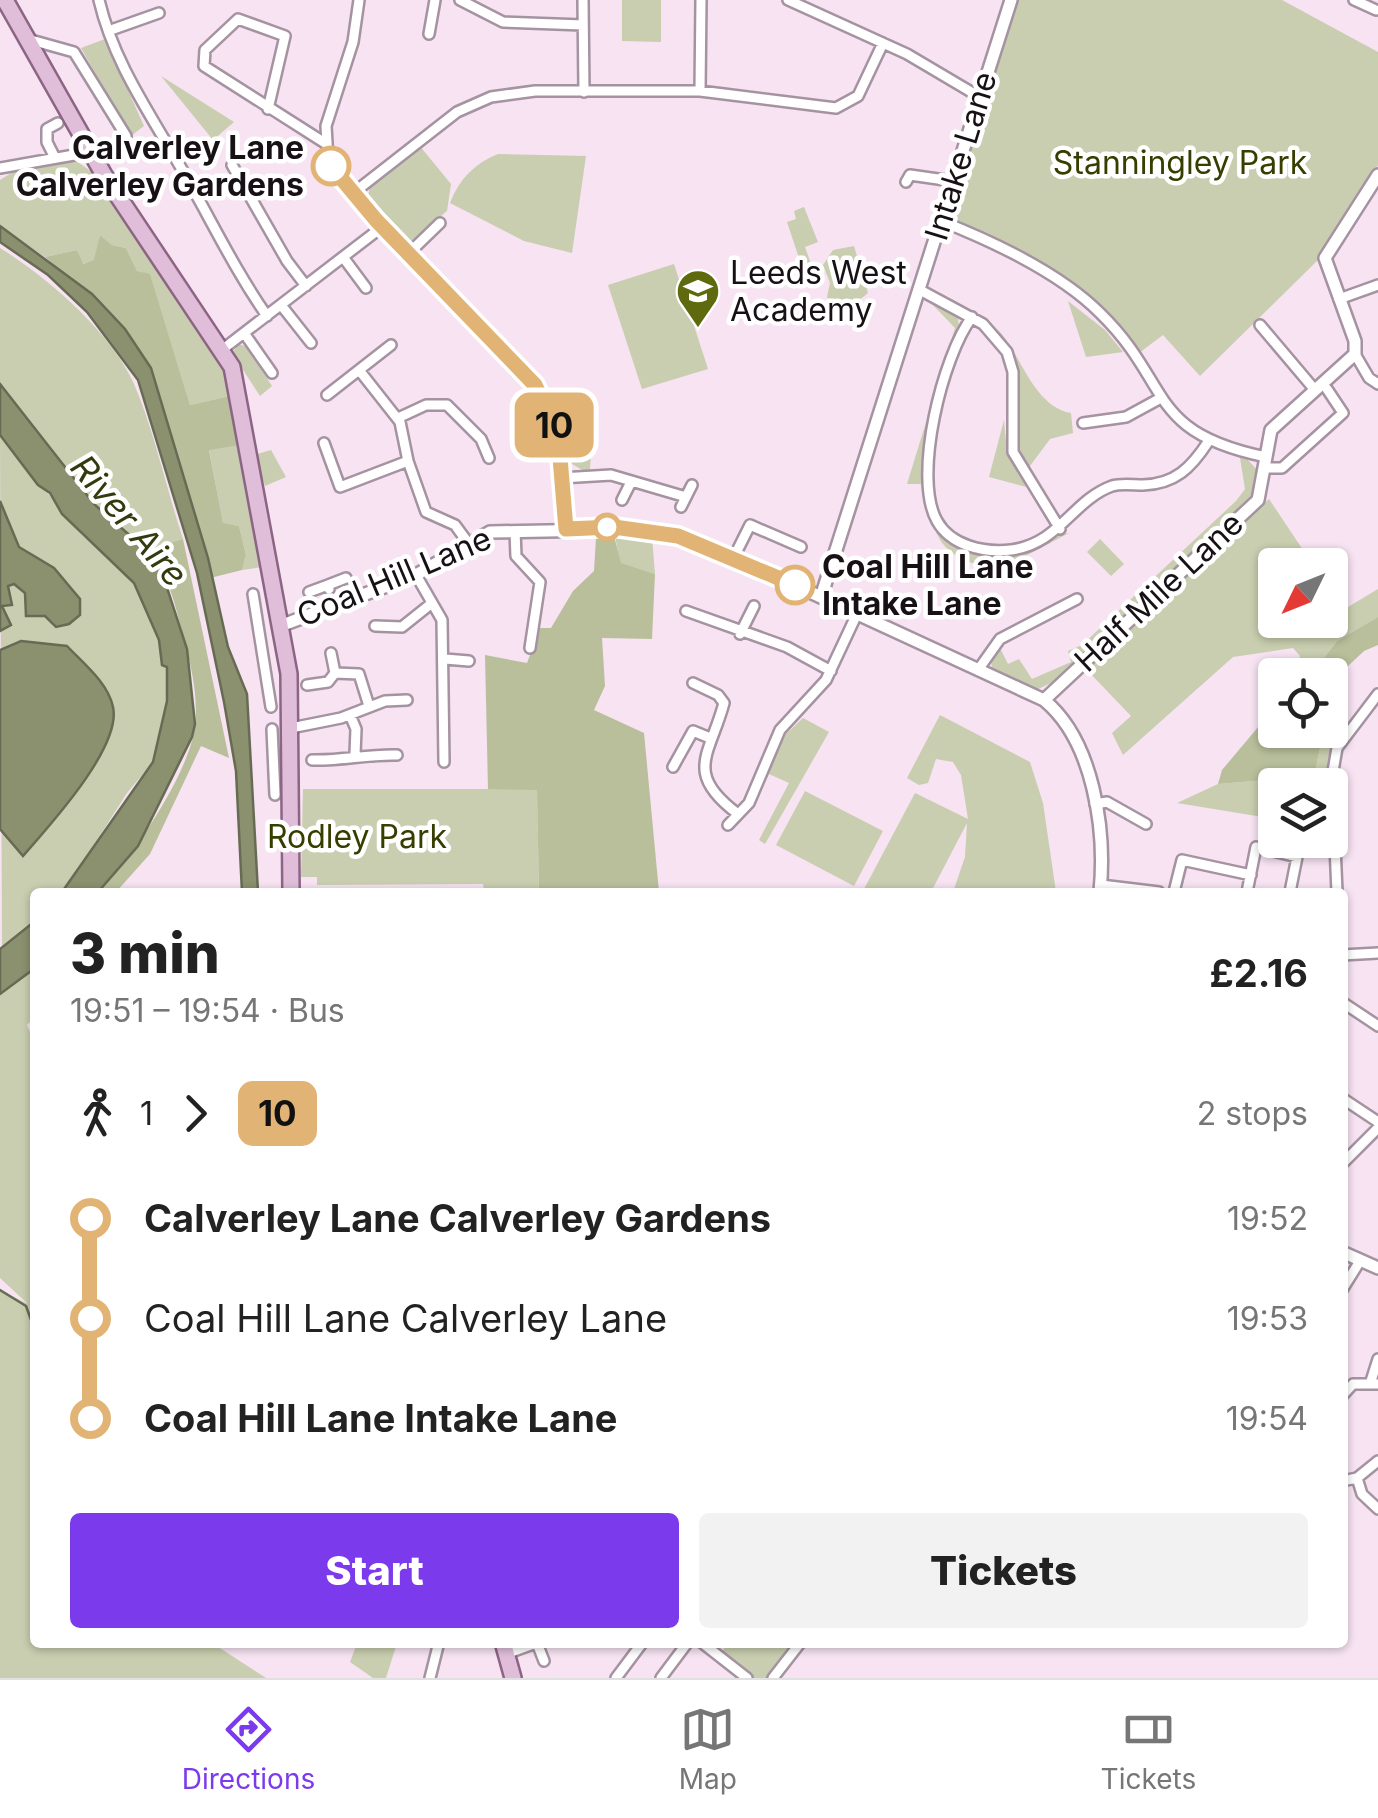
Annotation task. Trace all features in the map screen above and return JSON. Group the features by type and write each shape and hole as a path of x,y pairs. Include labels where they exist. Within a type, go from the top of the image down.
{"main road":[{"path":"4,0 31,40 92,152 223,349 238,387 288,674 291,888"},
{"path":"504,1648 513,1678"}],"street":[{"path":"100,0 134,91 176,160 230,263 267,316"},
{"path":"359,0 357,24 325,143 338,179 535,385 558,434 566,529"},
{"path":"429,34 434,0"},
{"path":"460,0 503,22 583,26"},
{"path":"582,0 584,92"},
{"path":"700,91 701,0"},
{"path":"788,0 883,43 978,96"},
{"name":"Intake Lane","path":"821,598 1011,0"},
{"path":"1354,0 1376,10"},
{"path":"111,30 159,13"},
{"path":"268,108 285,36 238,19 205,50 204,66 268,108 325,143"},
{"path":"31,40 74,52 126,136"},
{"path":"352,194 472,104 516,92 700,91 830,108 844,106 862,90 883,43"},
{"path":"55,158 46,142 48,129 58,123"},
{"path":"0,168 92,152"},
{"path":"232,165 287,262 306,286"},
{"path":"906,182 910,175 952,181"},
{"path":"1378,175 1326,258 1356,341 1354,354 1369,378 1378,384"},
{"path":"1365,195 1378,202"},
{"path":"940,222 978,236 1088,302 1134,353 1158,399 1208,442 1282,468 1342,413 1260,325"},
{"path":"408,254 440,223"},
{"path":"223,349 382,227"},
{"path":"343,257 366,288"},
{"path":"1339,299 1378,285"},
{"path":"920,290 972,317 990,330 1007,352 1013,372 1013,452 1060,529"},
{"path":"281,305 311,343"},
{"path":"972,317 949,362 934,426 929,479 937,522 952,538 993,551 1036,544 1112,486 1165,483 1179,477 1208,442"},
{"path":"244,334 272,373"},
{"path":"327,395 391,345"},
{"name":"Half Mile Lane","path":"1044,700 1258,500 1272,430 1321,390 1354,354"},
{"path":"360,370 398,418 408,460 430,516 455,526 469,544"},
{"path":"1083,423 1126,417 1158,399"},
{"path":"398,418 426,405 447,405 481,439 489,458"},
{"path":"324,443 340,487 408,460"},
{"path":"561,478 611,475 683,502 692,485"},
{"path":"622,500 632,482"},
{"path":"734,557 750,525 801,547"},
{"name":"Coal Hill Lane","path":"280,626 331,594 416,575 490,532 650,529 734,557 1044,700 1069,727 1095,804 1101,888"},
{"path":"515,530 516,556 540,582 530,648"},
{"path":"416,575 442,620 444,762"},
{"path":"309,592 331,594 346,578"},
{"path":"253,594 271,707"},
{"path":"978,670 1000,639 1078,599"},
{"path":"375,626 402,627 432,603"},
{"path":"740,634 754,606"},
{"path":"686,612 740,634 788,647 830,671"},
{"path":"728,826 748,802 780,730 830,671 856,616"},
{"path":"331,653 336,673"},
{"path":"445,660 468,661"},
{"path":"308,685 328,682 336,673"},
{"path":"336,673 360,674 369,706"},
{"path":"267,678 288,674"},
{"path":"693,683 718,695 724,703 703,764 710,788 738,814"},
{"path":"1335,768 1337,748 1378,694"},
{"path":"291,728 350,715 369,706 408,700"},
{"path":"350,715 356,729 355,754"},
{"path":"272,729 275,795"},
{"path":"673,767 693,731 710,738"},
{"path":"312,760 344,761 355,754 397,755"},
{"path":"272,772 291,770"},
{"path":"1095,804 1107,802 1146,824"},
{"path":"1248,888 1256,847 1298,857 1291,888"},
{"path":"1336,858 1338,888"},
{"path":"1175,888 1182,860 1251,874"},
{"path":"1348,955 1378,953"},
{"path":"1348,1006 1378,1026"},
{"path":"1348,1102 1378,1125 1348,1158"},
{"path":"1348,1255 1378,1268"},
{"path":"1348,1280 1360,1261"},
{"path":"1348,1389 1352,1384 1375,1383 1378,1360"},
{"path":"1348,1480 1378,1460"},
{"path":"1356,1478 1362,1494 1378,1510"},
{"path":"430,1678 438,1648"},
{"path":"540,1648 544,1662"},
{"path":"616,1678 638,1648"},
{"path":"661,1678 684,1648"},
{"path":"709,1648 747,1678"},
{"path":"773,1678 796,1648"}],"green space":[{"path":"622,0 661,0 661,42 622,41"},
{"name":"Stanningley Park","path":"1018,0 1282,0 1378,52 1378,165 1319,259 1200,376 1163,335 1139,353 1087,296 954,220 957,193"},
{"path":"105,39 144,126 131,136 81,48"},
{"path":"161,76 234,122 213,140"},
{"path":"419,145 451,184 447,211 409,243 367,200 371,182"},
{"path":"498,154 586,156 572,253 524,241 450,203 469,173"},
{"path":"75,160 103,180 227,369 230,396 190,405 150,275 137,271 126,248 112,245 100,235 95,260 82,264 77,250 45,257 0,226 0,180 16,170"},
{"path":"804,207 818,242 805,247 819,287 809,288 787,222 796,219 794,211"},
{"path":"854,246 868,293 858,301 867,313 853,322 838,316 827,297 830,283 823,265 833,250"},
{"path":"0,248 76,307 124,364 148,422 183,539 147,549 117,528 0,384"},
{"path":"674,264 708,369 642,389 608,285"},
{"path":"937,292 992,325 1007,341 1037,390 1058,408 1071,413 1073,433 1050,439 1027,470 1018,439 1015,374 1008,348 993,329"},
{"path":"1068,301 1105,330 1123,352 1086,357"},
{"path":"932,304 957,314 960,331 951,348 926,484 907,484 955,328"},
{"path":"239,344 247,347 272,386 260,396 232,353"},
{"path":"579,399 583,419 568,440 572,448 591,452 590,470 584,471 567,461 555,413"},
{"path":"1004,420 1006,442 1026,487 989,477"},
{"path":"0,435 83,536 109,555 134,583 159,640 162,664 167,667 167,701 153,762 127,793 66,888 30,888 30,925 2,948"},
{"path":"240,445 263,567 242,570 246,555 239,526 223,524 209,449"},
{"path":"271,450 286,477 265,486 254,455"},
{"path":"1240,458 1248,460 1258,471 1251,498 1077,663 1036,690 992,671 991,658 1000,648 1008,664 1019,659 1032,679 1071,662 1068,651 1082,645 1236,501 1245,489"},
{"path":"1269,499 1302,548 1258,548 1258,638 1342,638 1324,658 1299,658 1293,648 1233,657 1123,755 1112,733 1131,716 1086,669"},
{"path":"934,523 953,543 993,555 1022,552 1069,533 997,571 948,550"},
{"path":"615,536 652,537 655,574 620,563"},
{"path":"1100,539 1124,564 1111,576 1087,552"},
{"path":"1378,589 1378,617 1348,635 1348,607"},
{"path":"940,715 1030,762 1043,803 1055,888 954,888 965,857 967,823 933,888 865,888 915,793 968,819 961,775 953,762 936,759 928,783 919,785 907,778"},
{"path":"803,718 829,732 765,844 759,840 789,783 769,774 763,780 786,734"},
{"path":"1320,748 1332,748 1327,768 1316,768"},
{"path":"1258,781 1258,816 1177,803 1218,784"},
{"name":"Rodley Park","path":"303,789 537,789 539,888 484,888 483,884 317,885 317,877 301,877"},
{"path":"805,791 883,831 854,886 776,845"},
{"path":"30,972 27,1025 30,1648 220,1648 266,1678 0,1678 0,1290 28,1304 0,1278 0,994"},
{"path":"355,1648 395,1648 386,1678 373,1678 350,1662"},
{"path":"724,1648 791,1648 768,1678 753,1678 721,1653"}],"shaded area":[{"path":"0,226 92,294 125,329 151,368 208,558 228,647 247,694 258,888 242,888 236,771 224,702 197,573 138,380 87,312 48,275 0,242"},
{"path":"100,235 112,245 126,248 137,271 150,274 190,405 230,396 240,445 209,450 223,523 239,526 246,555 242,570 210,578 151,369 109,312 45,257 77,250 83,264 94,260"},
{"name":"River Aire","path":"0,384 94,504 158,560 187,649 195,724 192,737 138,846 101,888 65,888 153,762 167,701 167,667 162,665 159,640 134,583 62,514 50,493 38,485 0,435"},
{"path":"0,501 19,547 54,568 80,599 80,615 69,624 56,627 45,616 26,616 25,593 14,584 8,586 12,605 2,606 11,625 0,631"},
{"path":"614,536 621,563 655,574 652,639 602,638 605,686 594,710 644,733 659,888 539,888 537,790 488,789 485,655 527,663 540,628 551,628 573,591 594,571 596,538"},
{"path":"183,539 229,758 201,746 150,854 120,888 101,888 127,858 171,791 191,746 195,726 190,663 175,606 159,566 147,549"},
{"path":"1378,617 1378,645 1364,651 1348,666 1348,658 1324,658 1337,641"},
{"path":"21,641 67,646 101,682 113,707 113,724 95,764 23,856 0,829 0,650"},
{"path":"1258,727 1258,748 1320,748 1316,768 1258,768 1258,781 1218,784 1222,770"},
{"path":"30,925 30,972 0,994 0,949"}],"waterway":[{"path":"0,1290 26,1306 30,1317"}],"bus line":[{"name":"10","path":"331,166 376,220 535,385 558,434 566,529 650,529 734,557 795,585"}],"place":[{"name":"Calverley Lane Calverley Gardens","path":"331,166"},
{"name":"Leeds West Academy","path":"698,329"},
{"name":"Coal Hill Lane Intake Lane","path":"795,585"}]}
